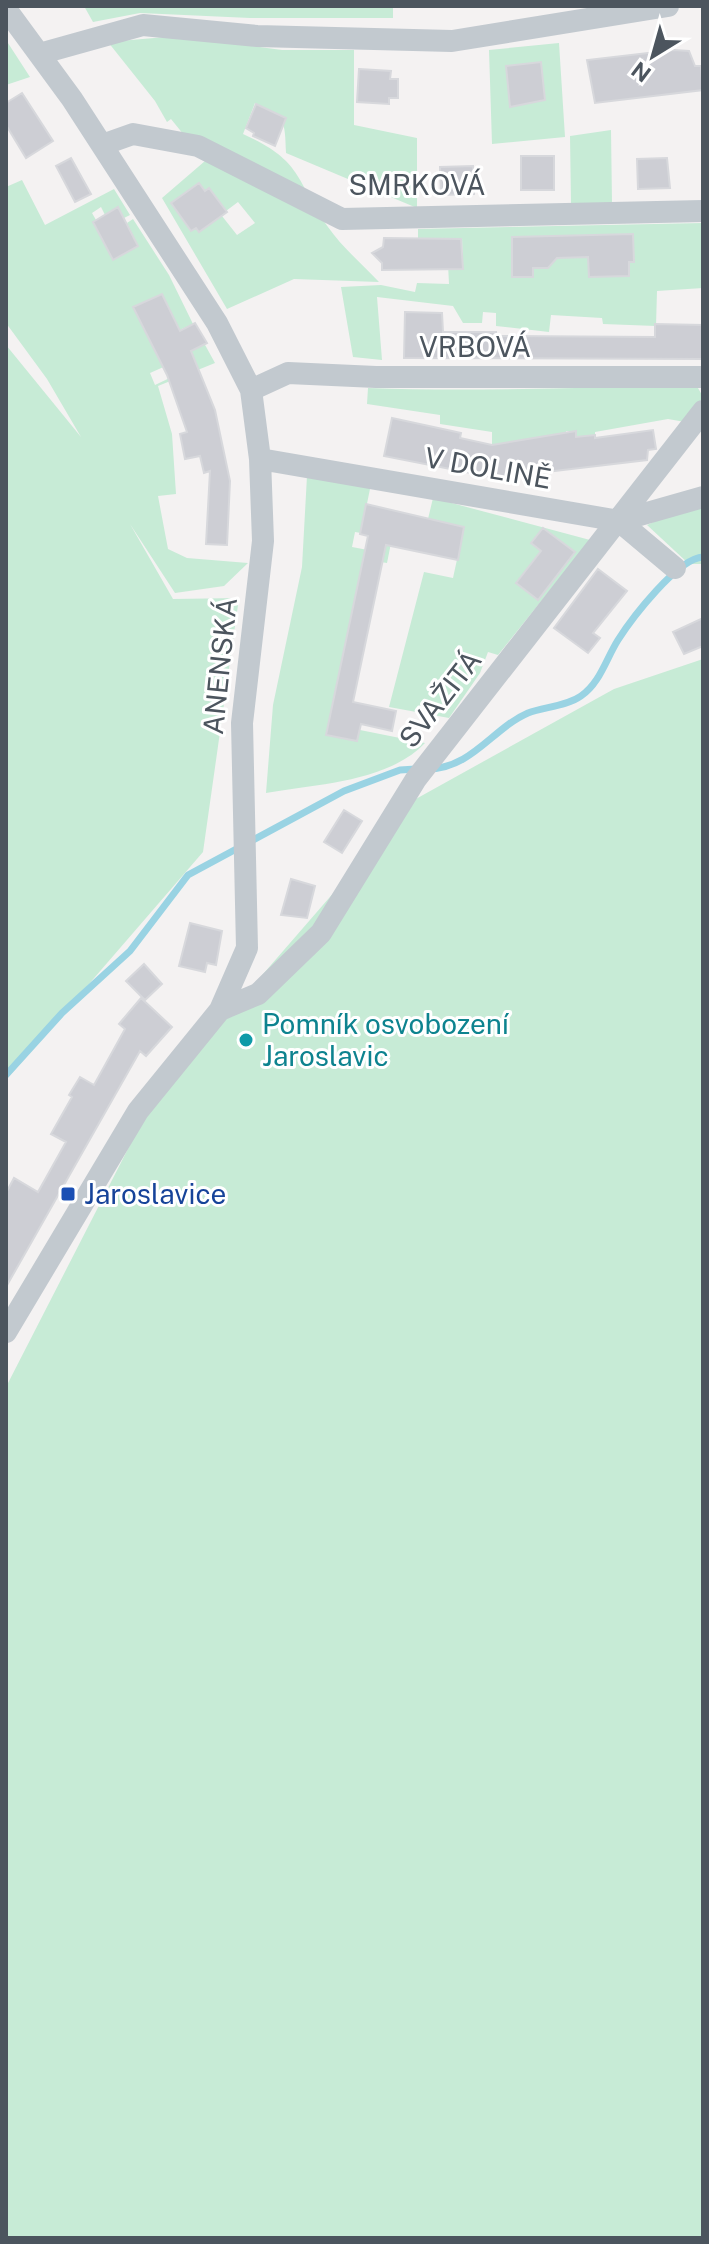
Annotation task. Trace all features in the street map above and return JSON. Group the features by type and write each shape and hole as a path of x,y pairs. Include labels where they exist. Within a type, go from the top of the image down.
{"street":[{"path":"39,54 143,25 257,36 452,41 668,6"},
{"name":"ANENSKÁ","path":"6,9 102,145 217,323 251,390 260,459 263,541 242,723 247,948 220,1010 138,1111 6,1332"},
{"name":"SMRKOVÁ","path":"102,145 133,134 198,146 342,219 703,211"},
{"name":"VRBOVÁ","path":"251,390 288,373 376,377 703,377"},
{"name":"SVAŽITÁ","path":"220,1010 258,994 321,933 416,779 703,411"},
{"name":"V DOLINĚ","path":"260,459 619,521 703,497"},
{"path":"619,521 675,568"}],"green space":[{"path":"84,6 393,6 393,18 250,18 140,13 93,22"},
{"path":"177,36 282,50 354,50 354,125 417,138 417,208 286,153 284,126 278,116 255,103 243,134 287,162 334,234 379,282 294,279 227,309 162,198 205,161 171,119 167,122 155,101 108,42","holes":["199,183 205,191 210,189 226,211 238,202 255,223 237,235 222,216 199,232 196,228 191,231 171,203"]},
{"path":"6,40 30,77 6,85"},
{"path":"559,43 565,137 492,144 489,50"},
{"path":"611,130 612,203 571,204 570,136"},
{"path":"22,180 45,225 114,189 130,215 124,218 118,207 105,215 101,207 92,213 96,220 93,222 113,260 138,246 127,223 133,219 169,275 193,324 157,340 168,365 150,373 155,385 197,365 191,351 204,343 215,363 158,386 172,434 176,494 158,496 168,549 187,558 248,563 224,586 175,593 130,524 173,599 239,598 203,852 6,1080 6,345 81,437 47,379 6,323 6,187"},
{"path":"703,223 703,288 657,291 656,326 603,324 602,318 551,315 549,332 496,326 496,313 483,312 482,323 463,323 453,306 377,297 382,360 353,357 341,287 381,285 415,292 417,283 449,284 448,264 463,263 462,238 418,240 418,229"},
{"path":"368,388 698,388 703,397 685,422 668,419 576,437 576,431 566,431 566,437 492,445 492,432 440,424 440,415 367,404"},
{"path":"307,476 371,484 361,533 355,532 352,547 373,551 391,543 387,563 363,559 326,734 357,741 360,730 425,743 410,756 372,774 266,793 273,705 302,567"},
{"path":"433,498 590,540 498,655 488,652 480,673 449,718 389,707 424,572 453,578 464,527 428,519"},
{"path":"703,500 703,564 689,564 647,525"},
{"path":"703,659 703,2238 6,2238 6,1387 152,1102 414,800 614,689"}],"building":[{"path":"689,51 695,66 701,66 703,90 595,103 587,60"},
{"path":"541,62 545,100 510,107 506,66"},
{"path":"359,69 391,71 390,79 398,79 398,98 389,98 389,104 357,102"},
{"path":"22,93 53,141 26,158 6,125 6,103"},
{"path":"256,104 286,118 275,146 253,136 254,133 246,128"},
{"path":"521,156 554,156 554,190 521,190"},
{"path":"71,158 91,194 75,202 56,166"},
{"path":"667,158 670,188 638,189 637,159"},
{"path":"473,166 474,194 441,195 440,167"},
{"path":"199,183 205,191 209,188 227,212 199,232 196,228 191,231 171,203"},
{"path":"118,207 138,246 113,260 93,222"},
{"path":"633,234 634,262 629,262 629,276 589,277 588,257 557,258 548,268 533,268 533,277 512,277 512,237"},
{"path":"384,238 461,239 463,269 382,270 382,263 372,253 383,247"},
{"path":"162,294 180,331 195,323 207,343 191,351 215,410 230,481 227,545 206,544 210,471 204,473 200,456 185,459 180,434 187,432 167,375 133,307"},
{"path":"405,312 442,313 443,332 496,332 496,336 655,337 655,324 703,325 703,359 404,358"},
{"path":"392,418 461,433 460,438 492,445 576,431 576,437 595,435 595,438 653,430 656,449 648,450 647,460 496,478 384,456"},
{"path":"366,504 464,527 458,560 386,545 353,702 396,711 392,731 361,724 357,741 326,735 368,536 360,534"},
{"path":"543,528 575,552 538,600 516,583 541,551 531,543"},
{"path":"598,569 627,591 593,633 600,638 588,653 554,628"},
{"path":"703,618 703,646 684,654 673,632"},
{"path":"344,810 362,821 342,853 324,842"},
{"path":"291,879 315,886 307,918 281,915"},
{"path":"190,923 222,931 216,965 207,963 205,972 179,966"},
{"path":"144,964 162,984 145,1000 126,981"},
{"path":"141,998 172,1027 146,1056 140,1051 6,1287 6,1193 14,1178 38,1192 66,1142 51,1134 72,1097 69,1095 80,1077 94,1085 125,1029 119,1024"}],"waterway":[{"path":"429,769 458,762 528,713 569,702 588,691 618,640 656,591 681,567 703,557"},
{"path":"6,1075 62,1013 130,951 188,875 344,791 400,770 416,769"}],"place":[{"name":"Pomník osvobození Jaroslavic","path":"246,1040"},
{"name":"Jaroslavice","path":"68,1194"}]}
